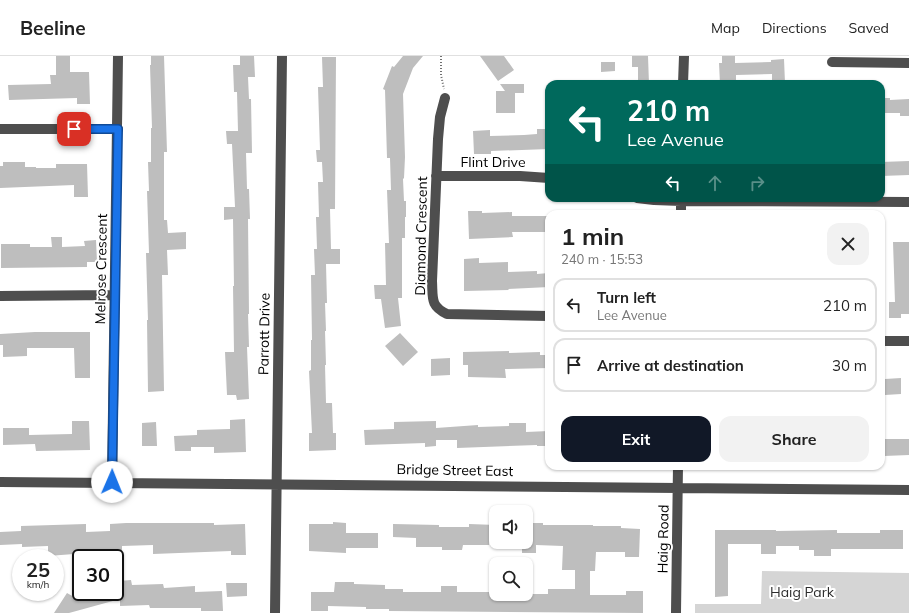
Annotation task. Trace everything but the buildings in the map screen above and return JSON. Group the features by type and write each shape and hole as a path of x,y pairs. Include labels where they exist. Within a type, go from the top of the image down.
{"street":[{"name":"Melrose Crescent","path":"112,482 118,56"},
{"name":"Parrott Drive","path":"275,613 282,56"},
{"path":"683,80 684,56"},
{"path":"832,62 909,63"},
{"name":"Diamond Crescent","path":"445,98 440,117 436,176 432,281 434,304 439,310 447,314 545,316"},
{"path":"0,129 118,129"},
{"name":"Flint Drive","path":"436,176 520,176 545,178"},
{"path":"885,202 909,202"},
{"path":"0,296 114,296"},
{"path":"885,341 909,341"},
{"name":"Haig Road","path":"676,613 678,470"},
{"name":"Bridge Street East","path":"0,482 678,486 909,490"}],"path":[{"path":"441,56 441,75 445,98"}],"green space":[{"name":"Haig Park","path":"762,571 909,573 909,613 695,613 695,604 761,604"}],"route":[{"path":"74,129 118,129 112,482"}]}
